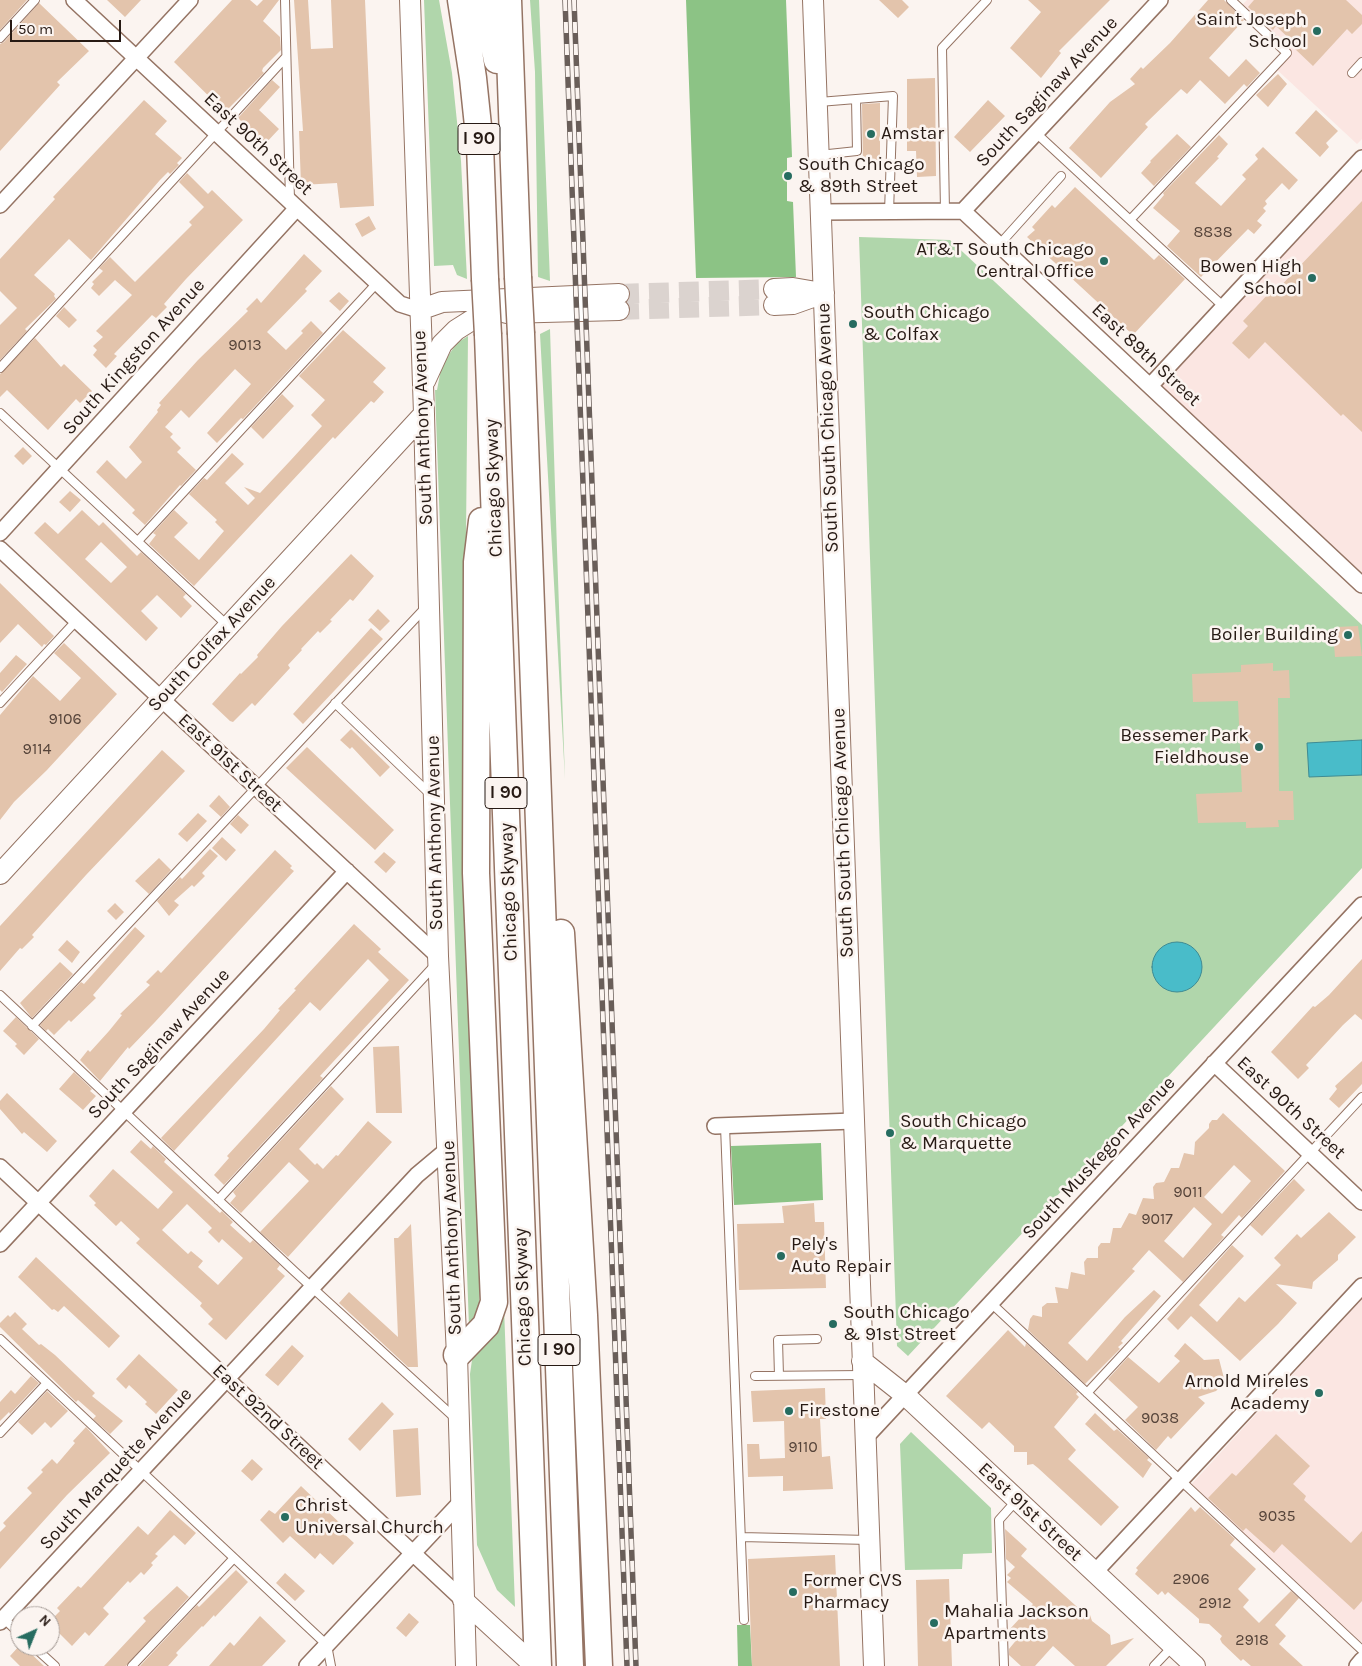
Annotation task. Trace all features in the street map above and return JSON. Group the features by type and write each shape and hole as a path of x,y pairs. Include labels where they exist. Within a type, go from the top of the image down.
{"highway":[{"name":"Chicago Skyway","path":"461,0 473,78 480,145 486,279 485,324 492,433 537,1666"},
{"name":"I 90","path":"499,0 511,59 512,124"},
{"name":"I 90","path":"499,0 512,124"},
{"name":"Chicago Skyway","path":"512,124 570,1662"},
{"path":"457,1355 486,1325 494,1302 476,873 477,562 492,433"},
{"path":"535,705 557,842 584,1315 599,1666"}],"main road":[{"name":"South Anthony Avenue","path":"410,0 424,414 438,959 457,1355 466,1666"},
{"name":"South South Chicago Avenue","path":"813,0 874,1666"},
{"path":"774,297 793,304 824,293"},
{"path":"419,310 442,302 619,302 456,330 442,344 423,388"},
{"path":"419,310 485,324"},
{"name":"South Colfax Avenue","path":"0,874 424,414"},
{"name":"East 91st Street","path":"862,1368 905,1396 1184,1657"},
{"name":"East 92nd Street","path":"463,1600 537,1666"}],"street":[{"name":"East 90th Street","path":"74,0 400,304 419,310"},
{"path":"0,205 190,0"},
{"name":"South Saginaw Avenue","path":"963,211 1160,0"},
{"path":"1150,386 1362,158"},
{"name":"South Kingston Avenue","path":"0,533 60,469 294,205"},
{"path":"820,212 963,211"},
{"name":"East 89th Street","path":"963,211 1362,585"},
{"name":"East 91st Street","path":"0,549 347,871 438,959"},
{"name":"South Saginaw Avenue","path":"0,1244 347,871"},
{"name":"South Muskegon Avenue","path":"866,1438 1362,905"},
{"name":"East 90th Street","path":"1214,1063 1362,1202"},
{"path":"720,1126 854,1122"},
{"name":"South Marquette Avenue","path":"1,1618 417,1175 448,1149"},
{"name":"East 92nd Street","path":"0,1167 463,1600"},
{"path":"1095,1572 1179,1479 1362,1286"},
{"path":"307,1666 460,1503"},
{"path":"1357,1666 1362,1660"}],"lane":[{"path":"0,38 35,0"},
{"path":"284,0 294,205"},
{"path":"945,211 942,48 987,0"},
{"path":"1130,220 1287,53 1231,0"},
{"path":"0,368 286,57"},
{"path":"1352,73 1362,62"},
{"path":"816,103 893,96 889,212"},
{"path":"818,155 857,151 856,99"},
{"path":"1036,133 1224,307"},
{"path":"999,245 1061,176"},
{"path":"138,541 378,283"},
{"path":"0,413 229,626"},
{"path":"32,1026 255,786 429,604"},
{"path":"0,703 77,620"},
{"path":"335,703 434,798"},
{"path":"218,1200 438,959"},
{"path":"0,995 312,1288 458,1421"},
{"path":"1087,1393 1362,1097"},
{"path":"720,1126 744,1620"},
{"path":"991,1303 1362,1650"},
{"path":"0,1339 327,1645 331,1666"},
{"path":"779,1376 778,1340 817,1339"},
{"path":"754,1376 779,1376 862,1368"},
{"path":"0,1433 47,1383"},
{"path":"1005,1665 999,1520 1018,1500"},
{"path":"741,1537 869,1540"},
{"path":"132,1666 234,1558"},
{"path":"44,1656 54,1666"},
{"path":"1154,1666 1184,1657"}],"shaded area":[{"path":"1247,0 1362,0 1362,139 1357,144 1274,67 1287,53 1239,8"},
{"name":"Bowen High School","path":"1362,171 1362,573 1162,386"},
{"name":"Arnold Mireles Academy","path":"1362,1299 1362,1641 1358,1646 1188,1488"}],"green space":[{"path":"424,0 439,0 452,73 461,161 467,279 457,275 453,265 434,266"},
{"path":"530,0 539,0 550,281 538,277 535,72"},
{"path":"686,0 786,0 792,157 787,158 787,201 793,202 796,277 696,278"},
{"path":"859,237 950,240 1362,625 1362,868 908,1356 897,1346"},
{"path":"550,329 557,550 565,779 540,334"},
{"path":"468,336 463,830 480,1286 479,1313 469,1327 435,390 437,390 441,369 450,353 457,343"},
{"path":"486,816 515,1607 497,1590 477,1545 470,1374 473,1353 493,1329"},
{"path":"821,1143 823,1200 734,1205 731,1146"},
{"path":"911,1432 991,1508 992,1553 963,1554 962,1569 905,1570 900,1444"},
{"path":"737,1625 750,1625 752,1666 738,1666"}],"water":[{"path":"1362,740 1362,775 1309,777 1307,743"},
{"path":"1177,942 1187,944 1195,949 1200,957 1202,967 1200,977 1195,985 1187,990 1177,992 1167,990 1159,985 1154,977 1152,967 1154,957 1159,949 1167,944"}],"building":[{"path":"0,0 27,0 0,30"},
{"path":"107,0 141,0 125,17"},
{"path":"232,0 250,0 257,6 263,0 279,0 263,21 280,37 281,50 263,68 262,71 264,73 225,112 174,62"},
{"path":"294,0 308,0 311,49 333,48 331,0 365,0 374,206 340,208 337,183 301,185 299,131 303,131"},
{"path":"879,0 902,0 909,7 898,18"},
{"path":"1028,0 1110,0 1059,51 1061,53 1041,78 1010,48 1041,12"},
{"path":"1208,0 1224,0 1244,20 1209,58 1229,77 1246,59 1260,73 1247,87 1244,84 1225,104 1200,80 1187,94 1181,89 1145,124 1148,127 1101,178 1069,148 1110,102 1135,84 1130,79 1141,67 1143,69 1170,43"},
{"path":"1254,0 1346,0 1362,15 1362,24 1352,34 1347,29 1313,66 1294,48 1296,45 1276,26 1273,30 1248,7"},
{"path":"39,3 89,51 57,82 60,85 0,151 0,44 4,42"},
{"path":"1278,74 1287,84 1268,107 1256,95"},
{"path":"935,78 936,176 917,177 916,151 907,151 907,79"},
{"path":"272,80 280,87 259,110 279,129 265,144 238,118"},
{"path":"144,100 167,121 155,134 182,158 177,163 179,165 160,180 91,260 69,239 34,275 55,294 56,299 25,329 27,331 0,360 0,325 17,308 0,291 0,259 55,199 53,197"},
{"path":"988,100 1005,116 970,152 954,137"},
{"name":"Amstar","path":"880,103 880,168 863,169 862,104"},
{"path":"1316,110 1338,131 1326,143 1329,147 1320,157 1295,133"},
{"path":"1177,134 1191,147 1154,186 1141,173 1150,161"},
{"path":"1219,135 1228,144 1217,157 1219,158 1195,183 1221,206 1246,179 1242,175 1258,159 1255,155 1263,147 1298,180 1289,190 1282,183 1265,201 1267,204 1263,208 1266,211 1257,221 1262,225 1254,234 1248,229 1201,277 1167,246 1180,231 1153,208 1164,195 1163,193"},
{"path":"187,173 208,194 212,190 243,220 164,304 167,307 156,318 152,315 114,354 117,356 106,368 93,355 97,350 93,346 103,337 96,331 132,295 115,280 99,296 91,288 94,284 92,282 103,271 99,268 110,257 135,282 192,225 189,222 204,207 179,182"},
{"name":"AT&T South Chicago Central Office","path":"1075,187 1154,260 1159,255 1185,279 1133,335 1027,237 1035,230 1032,227 1052,205 1055,208"},
{"path":"1362,201 1362,432 1343,414 1341,416 1265,342 1249,359 1232,343 1248,326 1243,321 1270,292 1272,295"},
{"path":"369,216 376,229 362,237 355,224"},
{"path":"304,254 322,271 305,289 307,291 267,332 286,350 303,333 301,331 311,321 323,333 243,419 241,418 217,443 207,433 251,384 235,369 189,418 181,410 165,427 173,434 170,437 181,448 177,452 196,470 180,485 145,525 132,513 135,510 96,472 107,460 126,479 142,462 129,447 158,412 157,410 161,405 159,403 198,360 248,311 246,309 257,298 261,303"},
{"path":"339,292 349,301 340,311 329,301"},
{"path":"64,307 77,320 69,328 56,316"},
{"path":"343,330 386,368 373,382 384,392 374,403 371,401 335,439 333,437 194,586 149,544 156,535 153,533 174,510 188,523 174,537 199,560 224,531 215,522 217,520 189,494 204,478 207,480 232,453 244,464 225,483 248,505 255,498 244,487 260,493 322,426 311,415 325,400 299,376"},
{"path":"35,338 61,367 64,364 92,391 80,403 76,399 48,430 7,390 0,397 0,374"},
{"path":"282,394 294,406 263,439 251,427"},
{"path":"23,447 32,456 23,465 14,456"},
{"path":"70,491 81,500 70,512 59,502"},
{"path":"82,510 99,526 103,522 137,556 141,552 186,594 183,597 192,606 181,618 157,595 141,611 158,628 146,641 34,533 45,522 58,534","holes":["101,542 127,567 111,583 85,559"]},
{"path":"351,554 374,576 353,601 350,599 330,620 332,621 320,633 318,631 301,649 288,665 290,668 255,706 252,703 233,722 230,721 212,704 240,673 258,657 257,655 282,626"},
{"path":"0,583 54,636 46,645 44,644 42,647 18,624 0,643"},
{"path":"378,609 390,621 380,631 368,620"},
{"name":"Boiler Building","path":"1358,626 1362,656 1335,657 1334,644 1338,644 1337,627"},
{"path":"371,628 383,639 303,724 293,714"},
{"path":"64,643 117,694 47,770 14,802 0,820 0,715 33,676 60,701 81,678 54,653"},
{"path":"16,655 27,664 2,692 0,690 0,673"},
{"name":"Bessemer Park Fieldhouse","path":"1273,663 1273,671 1289,670 1290,698 1278,698 1279,791 1293,791 1294,820 1278,820 1279,827 1246,828 1246,822 1198,823 1196,794 1242,792 1238,701 1193,702 1192,674 1241,672 1241,665"},
{"path":"351,729 390,767 380,777 352,747 350,749 340,740"},
{"path":"307,747 394,830 375,850 286,768"},
{"path":"162,750 185,771 86,875 32,935 34,937 22,949 20,948 0,971 0,926"},
{"path":"219,795 230,807 221,817 209,806"},
{"path":"198,813 207,821 187,842 178,834"},
{"path":"238,815 249,825 241,834 230,824"},
{"path":"222,837 236,850 226,861 212,848"},
{"path":"210,849 218,856 202,873 205,876 194,887 192,885 174,901 179,905 169,916 157,901 180,877 182,879"},
{"path":"275,850 292,866 290,868 294,871 155,1022 129,1049 128,1047 100,1081 80,1060 109,1031 122,1015 120,1014 150,985 146,982 158,970 161,973"},
{"path":"384,852 396,862 386,873 374,862"},
{"path":"159,858 171,870 149,894 135,881"},
{"path":"115,903 124,912 116,920 107,911"},
{"path":"354,924 381,949 378,952 409,980 320,1076 323,1078 224,1185 214,1175 229,1158 227,1156 389,980 368,959 320,1011 310,1002 174,1151 161,1138 264,1029 280,1010 278,1009 296,990 294,989"},
{"path":"135,927 145,936 93,995 96,998 54,1035 48,1029 46,1031 40,1025 81,982 84,984"},
{"path":"67,940 80,952 72,963 58,950"},
{"path":"1362,959 1362,1020 1355,1014 1343,1025 1306,1065 1309,1068 1298,1079 1271,1052 1313,1006 1315,1007 1329,995"},
{"path":"60,962 73,974 32,1018 20,1003"},
{"path":"16,1017 39,1039 24,1055 15,1046 17,1044 3,1031"},
{"path":"399,1046 402,1113 376,1113 373,1047"},
{"path":"1362,1061 1362,1084 1339,1108 1329,1099 1337,1089 1335,1086"},
{"path":"74,1072 92,1089 90,1091 96,1096 83,1110 59,1089"},
{"path":"331,1086 344,1099 299,1149 315,1165 317,1163 323,1169 336,1155 338,1156 368,1121 392,1142 288,1257 260,1232 309,1181 289,1162 241,1213 230,1203 236,1196 233,1192"},
{"path":"7,1093 57,1141 47,1152 24,1132 22,1134 0,1109 0,1101"},
{"path":"1223,1113 1285,1171 1242,1218 1239,1215 1221,1235 1224,1237 1183,1282 1149,1250 1132,1269 1135,1271 1068,1343 1087,1361 1125,1317 1154,1290 1161,1296 1121,1341 1123,1343 1118,1347 1120,1349 1085,1384 1028,1330 1030,1319 1033,1315 1042,1317 1042,1307 1047,1303 1058,1303 1055,1287 1068,1289 1071,1272 1085,1275 1084,1262 1087,1258 1098,1258 1098,1247 1101,1243 1110,1243 1113,1228 1121,1228 1129,1213 1136,1215 1143,1198 1154,1199 1153,1187 1156,1183 1164,1182 1171,1168 1179,1168 1184,1153 1194,1155 1195,1142 1209,1128 1212,1120 1217,1120","holes":["1234,1165 1251,1181 1222,1214 1204,1197","1194,1207 1212,1224 1183,1258 1164,1241"]},
{"path":"141,1140 151,1149 153,1146 166,1159 164,1162 220,1213 222,1211 233,1222 230,1225 250,1243 253,1240 280,1265 277,1269 285,1276 226,1340 208,1324 213,1319 200,1306 202,1303 136,1243 140,1239 121,1221 116,1226 94,1205 96,1203 89,1196 113,1169 158,1209 173,1192 130,1152","holes":["187,1204 212,1228 208,1232 219,1243 222,1239 243,1258 218,1285 198,1267 203,1261 191,1251 188,1254 162,1230"]},
{"path":"1294,1179 1305,1190 1262,1236 1250,1225"},
{"name":"Pely's Auto Repair","path":"814,1203 815,1222 824,1222 826,1288 739,1290 737,1224 784,1223 782,1206"},
{"path":"1329,1212 1356,1237 1338,1255 1338,1260 1313,1282 1312,1289 1276,1284 1297,1303 1240,1361 1191,1316 1178,1330 1167,1319 1232,1245 1244,1256 1199,1305 1217,1322 1239,1297 1245,1302 1281,1265 1274,1258 1297,1234 1301,1238"},
{"path":"411,1224 418,1367 408,1367 339,1303 349,1292 398,1337 394,1238 398,1238"},
{"path":"36,1257 120,1336 109,1348 64,1306 58,1312 54,1309 52,1310 18,1277"},
{"path":"15,1312 27,1324 22,1329 39,1345 41,1344 55,1355 95,1393 92,1396 123,1421 110,1434 93,1419 96,1416 78,1400 76,1402 0,1327 0,1323 8,1315 10,1317"},
{"path":"1008,1330 1025,1347 1026,1343 1078,1392 1076,1394 1079,1397 1054,1427 1076,1450 1068,1459 1119,1507 1101,1526 1038,1468 1033,1464 1027,1465 1027,1452 1014,1452 1014,1446 989,1422 982,1429 946,1396"},
{"path":"1185,1343 1204,1360 1219,1359 1225,1382 1216,1391 1198,1397 1205,1403 1171,1439 1168,1436 1156,1450 1125,1420 1138,1407 1108,1379 1128,1357 1159,1383 1180,1361 1174,1356"},
{"path":"292,1345 304,1356 278,1386 265,1375"},
{"path":"139,1354 178,1390 156,1414 145,1404 147,1402 129,1385 126,1389 116,1379"},
{"path":"31,1376 39,1383 10,1414 9,1412 0,1421 0,1402 11,1390 15,1394"},
{"path":"825,1388 826,1419 820,1419 822,1457 830,1456 833,1489 783,1491 783,1476 748,1477 747,1444 759,1444 760,1459 785,1458 784,1421 753,1422 751,1391"},
{"path":"47,1391 68,1411 51,1428 45,1422 32,1435 18,1422"},
{"path":"382,1402 394,1414 360,1451 348,1439"},
{"path":"1095,1413 1114,1431 1117,1429 1149,1458 1147,1460 1152,1464 1143,1478 1085,1424"},
{"path":"86,1427 110,1453 67,1495 0,1569 0,1532 6,1526 3,1523 32,1493 27,1488 43,1472 41,1470 52,1459 57,1464 75,1443 73,1441"},
{"path":"418,1428 421,1495 396,1497 393,1430"},
{"path":"1276,1434 1310,1466 1293,1484 1306,1496 1304,1500 1351,1543 1362,1531 1362,1601 1354,1610 1282,1544 1274,1553 1246,1528 1243,1531 1208,1498 1232,1473 1236,1476"},
{"path":"252,1459 263,1469 252,1481 241,1471"},
{"path":"301,1486 344,1527 341,1531 354,1543 333,1565 320,1553 315,1559 290,1536 283,1543 260,1520 269,1510 275,1514"},
{"path":"1191,1507 1195,1512 1200,1507 1235,1539 1230,1545 1256,1569 1238,1589 1249,1600 1243,1607 1259,1623 1291,1591 1299,1598 1275,1625 1286,1636 1279,1644 1303,1666 1251,1666 1243,1659 1241,1661 1222,1643 1220,1639 1222,1636 1209,1624 1199,1623 1199,1619 1168,1592 1165,1595 1162,1591 1158,1595 1135,1574 1138,1570 1136,1568"},
{"path":"170,1510 196,1533 185,1545 174,1535 155,1554 158,1556 144,1575 141,1572 130,1583 128,1581 103,1608 109,1614 89,1636 85,1632 72,1646 60,1634 59,1606 78,1586 81,1588 138,1526 148,1535"},
{"path":"1005,1529 1027,1549 1021,1556 1086,1615 1090,1615 1092,1621 1110,1635 1111,1645 1134,1638 1106,1666 1075,1666 1053,1646 1035,1666 1021,1666 1009,1655 1009,1649 1018,1638 1009,1630 1033,1604 1007,1582 1011,1578 1007,1575 1015,1567 1006,1559"},
{"name":"Former CVS Pharmacy","path":"835,1555 840,1666 752,1666 748,1559"},
{"path":"236,1570 248,1582 215,1617 214,1615 176,1653 178,1655 168,1666 140,1666 197,1605 199,1607"},
{"path":"285,1573 305,1591 295,1601 276,1583"},
{"name":"Mahalia Jackson Apartments","path":"949,1579 952,1666 918,1666 916,1580"},
{"path":"177,1586 189,1597 126,1666 104,1666 146,1621 143,1618"},
{"path":"409,1613 419,1622 406,1637 396,1628"},
{"path":"260,1616 286,1641 262,1666 209,1666 230,1642 234,1646"},
{"path":"10,1656 34,1656 44,1666 20,1666"}],"tunnel":[{"path":"619,294 774,289"},
{"path":"619,310 774,305"}],"railway":[{"path":"565,0 627,1666"},
{"path":"574,0 636,1666"}],"place":[{"name":"Saint Joseph School","path":"1317,31"},
{"name":"Amstar","path":"871,134"},
{"name":"South Chicago & 89th Street","path":"788,176"},
{"name":"AT&T South Chicago Central Office","path":"1104,261"},
{"name":"Bowen High School","path":"1312,278"},
{"name":"South Chicago & Colfax","path":"853,324"},
{"name":"Boiler Building","path":"1348,635"},
{"name":"Bessemer Park Fieldhouse","path":"1259,747"},
{"name":"South Chicago & Marquette","path":"890,1133"},
{"name":"Pely's Auto Repair","path":"781,1256"},
{"name":"South Chicago & 91st Street","path":"833,1324"},
{"name":"Arnold Mireles Academy","path":"1319,1393"},
{"name":"Firestone","path":"789,1411"},
{"name":"Christ Universal Church","path":"285,1517"},
{"name":"Former CVS Pharmacy","path":"793,1592"},
{"name":"Mahalia Jackson Apartments","path":"934,1623"}]}
